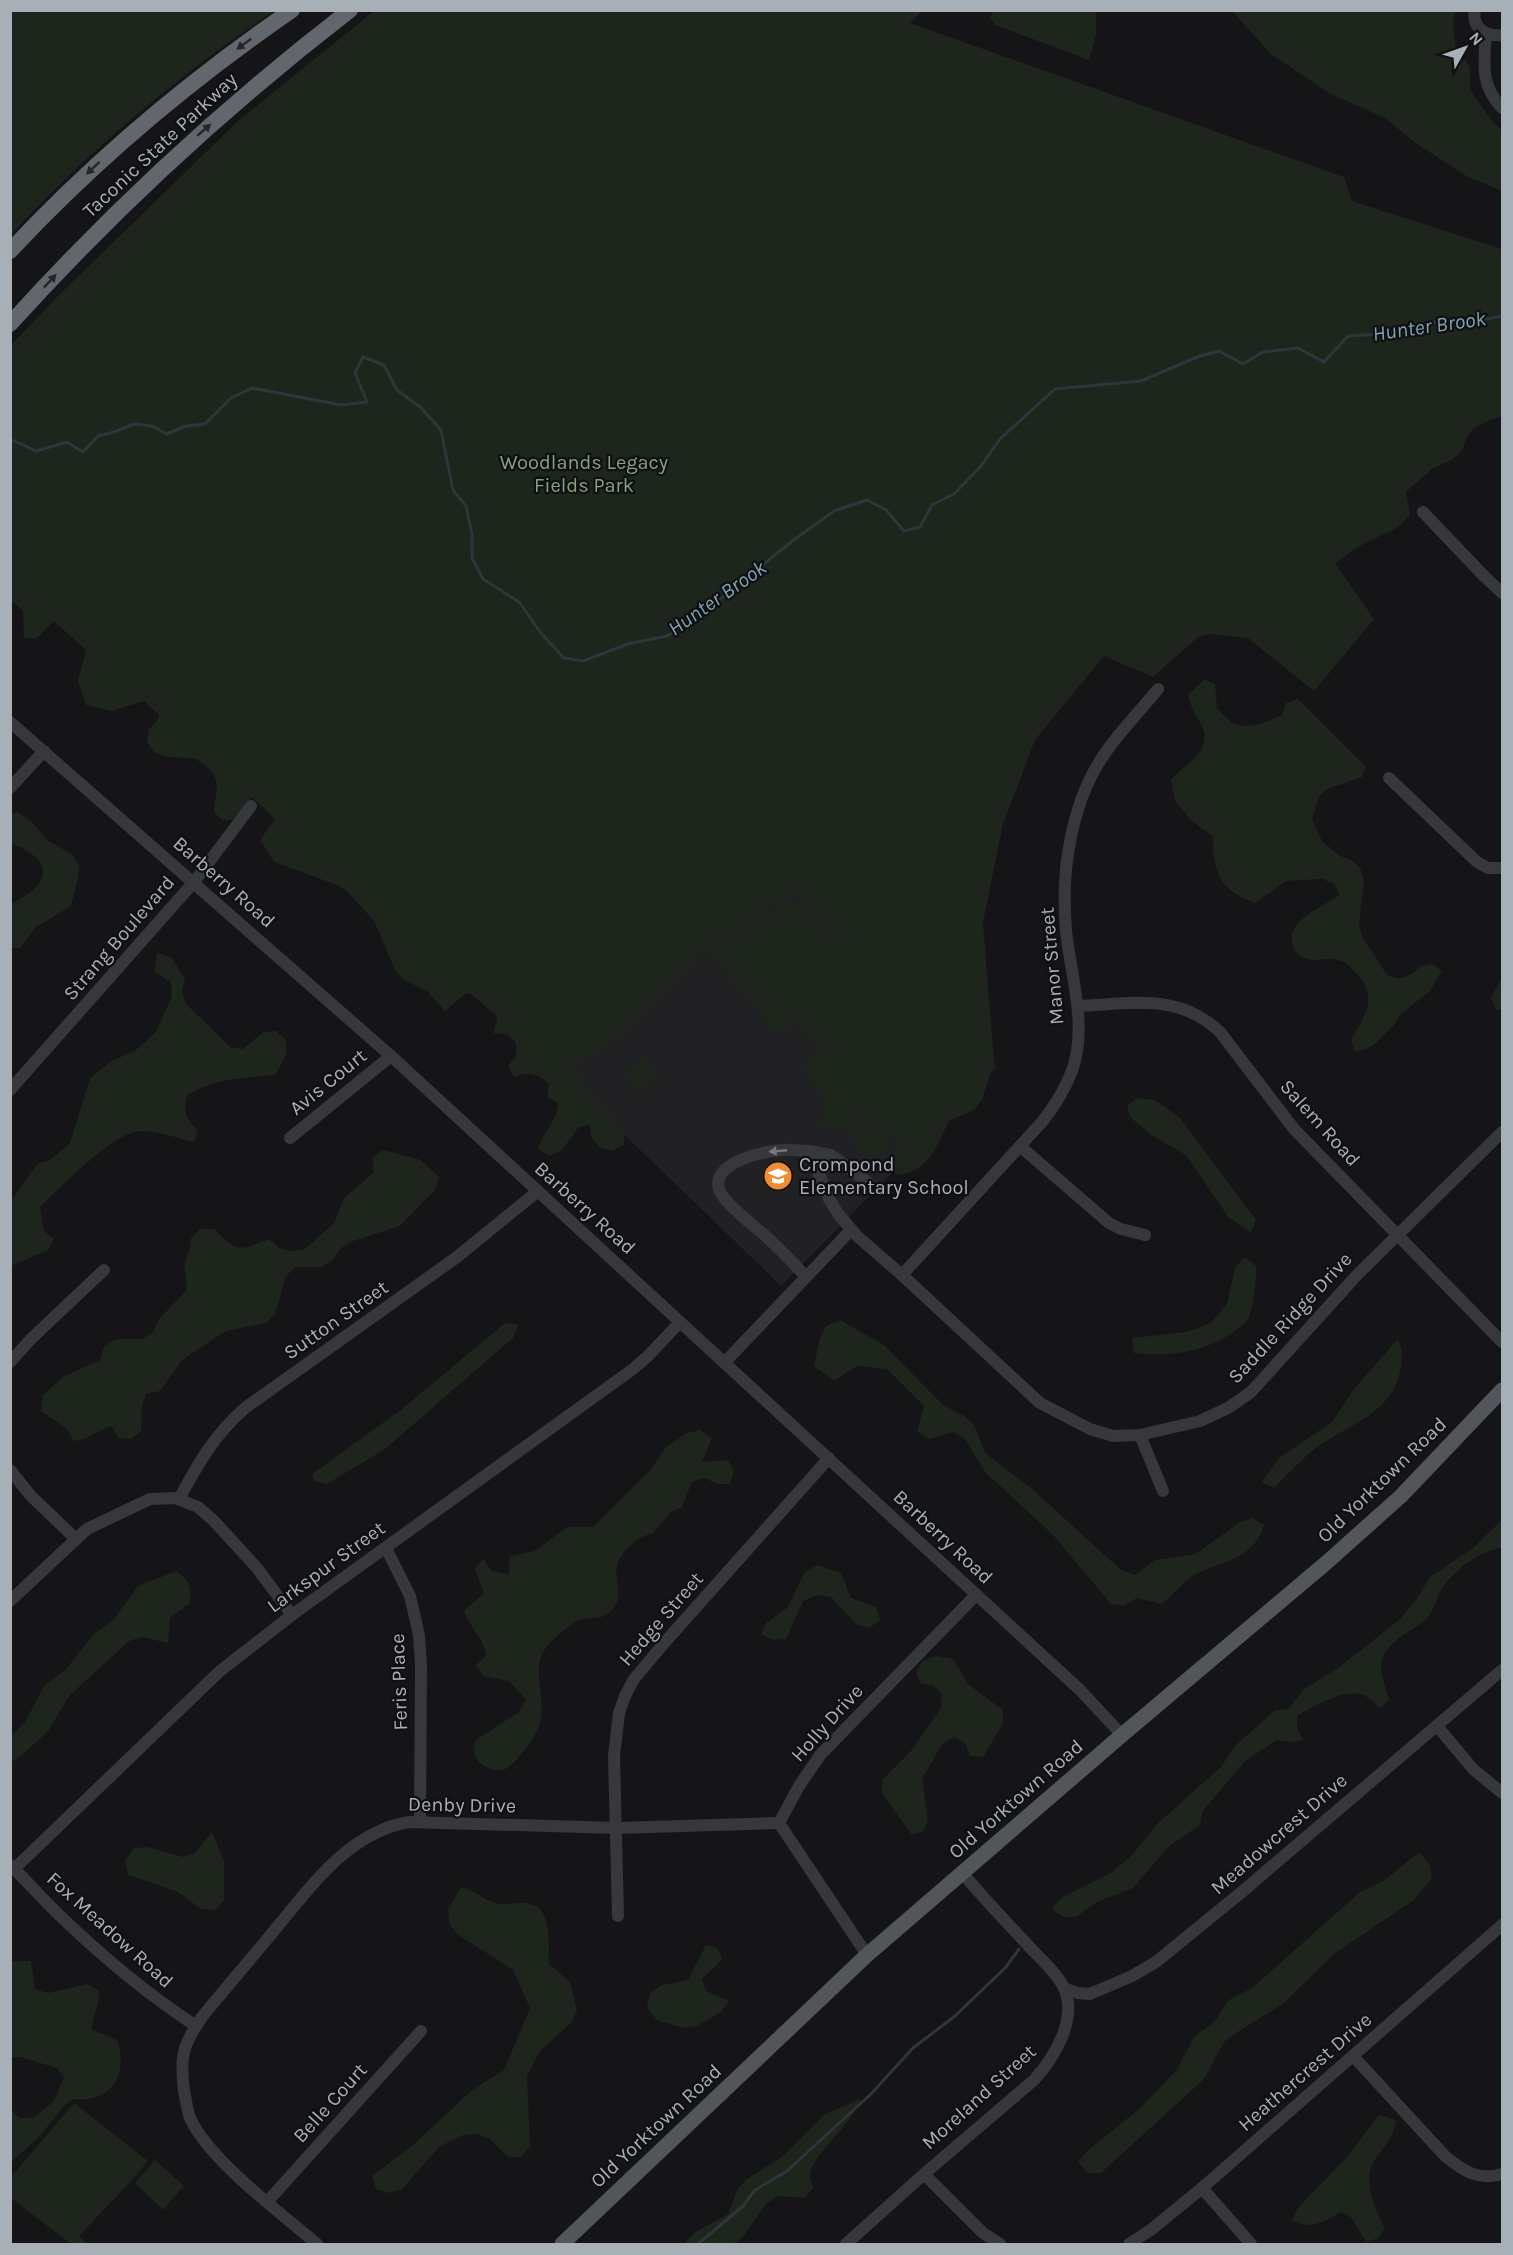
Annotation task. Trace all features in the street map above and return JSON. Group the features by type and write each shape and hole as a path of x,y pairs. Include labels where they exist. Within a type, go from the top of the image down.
{"highway":[{"name":"Taconic State Parkway","path":"10,251 83,176 135,129 217,63 292,10"},
{"name":"Taconic State Parkway","path":"10,324 97,232 172,159 266,77 350,10"}],"main road":[{"name":"Old Yorktown Road","path":"562,2244 867,1955 1326,1563 1401,1496 1503,1390"}],"street":[{"path":"1475,10 1477,26 1486,34 1494,36 1503,34"},
{"path":"1486,34 1483,71 1489,88 1503,108"},
{"path":"1423,512 1484,576 1503,592"},
{"name":"Manor Street","path":"902,1275 1021,1147 1055,1104 1072,1071 1077,1050 1078,1006 1066,931 1065,886 1071,840 1083,796 1094,771 1158,689"},
{"name":"Barberry Road","path":"10,723 391,1056 1080,1690 1122,1735"},
{"path":"10,788 44,751"},
{"path":"1389,778 1477,862 1488,868 1503,868"},
{"name":"Strang Boulevard","path":"10,1090 194,882 251,806"},
{"name":"Salem Road","path":"1078,1006 1166,1003 1181,1007 1208,1020 1220,1032 1294,1129 1503,1342"},
{"name":"Avis Court","path":"290,1138 391,1056"},
{"name":"Saddle Ridge Drive","path":"902,1275 1040,1403 1090,1429 1113,1436 1140,1435 1200,1421 1228,1408 1251,1392 1357,1275 1503,1132"},
{"path":"1021,1147 1109,1223 1121,1229 1145,1235"},
{"path":"806,1277 774,1243 722,1195 718,1181 721,1174 737,1161 776,1151 810,1151 831,1155 869,1184"},
{"path":"810,1151 829,1199 851,1230 902,1275"},
{"name":"Sutton Street","path":"178,1499 199,1462 226,1424 457,1257 538,1191"},
{"path":"725,1362 851,1230"},
{"path":"10,1362 104,1270"},
{"name":"Larkspur Street","path":"12,1867 220,1671 292,1615 633,1369 680,1322"},
{"path":"1140,1435 1163,1491"},
{"name":"Hedge Street","path":"618,1916 614,1756 619,1713 634,1679 829,1458"},
{"path":"10,1470 31,1496 76,1539"},
{"path":"10,1601 87,1529 150,1499 178,1499 198,1507 214,1521 257,1568 292,1615"},
{"name":"Feris Place","path":"386,1548 410,1596 419,1635 421,1665 420,1822"},
{"name":"Holly Drive","path":"779,1823 799,1786 821,1754 976,1595"},
{"name":"Meadowcrest Drive","path":"1064,1988 1077,1993 1090,1994 1132,1976 1156,1962 1243,1892 1503,1670"},
{"path":"1437,1726 1473,1769 1503,1793"},
{"name":"Denby Drive","path":"196,2026 305,1894 347,1850 363,1839 392,1825 420,1822 617,1828 779,1823"},
{"path":"779,1823 867,1955"},
{"name":"Fox Meadow Road","path":"12,1867 53,1909 120,1971 158,2001 196,2026"},
{"path":"963,1874 1047,1966 1064,1988"},
{"name":"Heathercrest Drive","path":"1129,2244 1152,2229 1202,2188 1503,1925"},
{"name":"Moreland Street","path":"846,2244 1034,2080 1049,2064 1057,2051 1066,2024 1067,2008 1064,1988"},
{"path":"196,2026 186,2046 181,2064 191,2120 227,2166 317,2244"},
{"name":"Belle Court","path":"268,2201 421,2031"},
{"path":"1353,2056 1445,2156 1460,2168 1481,2177 1503,2174"},
{"path":"924,2174 983,2233 1000,2244"},
{"path":"1202,2188 1251,2244"}],"shaded area":[{"name":"Crompond Elementary School","path":"795,888 988,1053 997,1067 781,1286 553,1066 697,947"}],"green space":[{"path":"10,11 274,11 203,61 103,144 11,235"},
{"name":"Woodlands Legacy Fields Park","path":"374,11 922,11 910,23 1344,177 1352,201 1502,249 1502,416 1473,429 1462,451 1453,459 1432,469 1406,492 1410,515 1401,525 1362,545 1335,563 1374,619 1314,691 1248,638 1210,634 1198,637 1153,677 1104,656 1035,740 1003,824 983,923 994,1062 982,1100 974,1110 949,1121 930,1157 916,1169 896,1175 891,1162 897,1137 893,1140 861,1119 851,1128 842,1131 819,1126 825,1102 801,1067 819,1052 795,1023 778,1036 709,952 792,898 839,935 793,893 700,955 615,1040 594,1056 581,1059 573,1068 624,1131 624,1145 612,1151 599,1147 591,1137 590,1124 578,1128 562,1150 549,1156 538,1149 555,1115 558,1103 547,1097 549,1084 541,1077 524,1074 514,1077 508,1066 516,1056 516,1043 507,1034 493,1033 497,1016 470,993 465,994 445,1011 428,992 403,979 395,970 374,921 348,892 337,885 274,862 260,840 275,819 252,797 235,820 222,820 214,812 217,786 214,774 194,758 166,757 154,752 147,742 149,729 158,720 159,715 144,701 111,711 86,705 78,681 86,650 54,621 36,639 24,638 23,611 10,599 10,346 60,294 238,121"},
{"path":"993,11 1096,11 1096,35 1089,60 995,25 990,18"},
{"path":"1232,11 1455,11 1453,24 1456,47 1470,67 1470,90 1502,131 1502,191 1468,177 1414,142 1385,118 1329,93 1271,54"},
{"path":"1205,679 1215,684 1217,708 1230,721 1241,726 1259,724 1282,715 1286,703 1298,699 1365,766 1362,777 1327,789 1319,797 1312,819 1322,841 1340,856 1352,860 1360,868 1364,880 1359,925 1362,936 1387,975 1399,979 1411,974 1421,966 1433,964 1442,971 1430,991 1401,1014 1394,1025 1367,1049 1355,1052 1351,1040 1368,1007 1364,983 1342,961 1311,960 1301,957 1294,948 1292,939 1293,931 1298,923 1340,895 1334,884 1322,879 1286,881 1255,903 1242,897 1225,885 1220,878 1212,836 1191,820 1175,801 1171,779 1196,756 1204,742 1202,726 1188,695"},
{"path":"17,812 31,821 48,841 72,854 79,866 71,906 36,927 20,948 11,948 11,905 37,886 43,871 37,858 11,843 11,814"},
{"path":"157,953 171,957 185,979 182,992 186,1004 230,1047 243,1049 263,1032 276,1031 286,1040 287,1053 275,1075 218,1082 187,1096 186,1115 198,1130 194,1142 143,1131 118,1139 104,1149 40,1207 44,1231 54,1239 48,1250 11,1266 11,1201 37,1164 50,1160 70,1143 90,1078 110,1062 136,1050 156,1032 172,996 171,982 154,972"},
{"path":"1502,977 1502,1010 1496,1010 1491,998"},
{"path":"643,1056 659,1075 640,1091 624,1072"},
{"path":"1139,1098 1155,1100 1180,1118 1256,1220 1251,1232 1229,1218 1186,1155 1151,1135 1130,1117 1127,1105"},
{"path":"861,1121 889,1137 891,1147 886,1152 868,1155 853,1143 853,1130"},
{"path":"383,1150 421,1160 439,1177 435,1190 400,1226 350,1242 340,1249 333,1260 322,1267 295,1267 286,1276 275,1315 266,1323 226,1331 182,1360 160,1391 146,1394 142,1406 141,1431 131,1439 118,1438 112,1426 74,1441 67,1429 41,1411 43,1395 63,1377 100,1360 104,1346 116,1339 142,1339 153,1332 159,1319 187,1290 184,1264 191,1238 200,1229 214,1229 228,1242 239,1248 269,1239 279,1248 292,1251 305,1249 334,1223 344,1198 374,1172 372,1158"},
{"path":"1245,1257 1256,1266 1256,1271 1253,1302 1245,1323 1225,1337 1201,1348 1175,1353 1134,1353 1132,1338 1186,1332 1211,1323 1227,1304 1235,1267"},
{"path":"840,1320 884,1345 943,1405 966,1417 975,1427 985,1453 1030,1487 1121,1570 1135,1575 1155,1560 1196,1554 1240,1522 1253,1518 1264,1525 1260,1536 1253,1545 1236,1558 1194,1575 1162,1604 1137,1598 1124,1606 1111,1604 1053,1535 985,1472 965,1439 953,1432 929,1439 917,1431 924,1406 887,1369 857,1366 834,1381 814,1366 820,1338 826,1326"},
{"path":"505,1323 518,1325 513,1338 385,1449 327,1484 314,1481 312,1474 402,1409"},
{"path":"1398,1339 1402,1355 1400,1371 1387,1399 1364,1419 1311,1452 1274,1488 1262,1482 1279,1458 1332,1422 1354,1389"},
{"path":"700,1430 712,1438 702,1462 728,1460 734,1471 730,1484 717,1484 705,1478 692,1482 682,1507 670,1513 652,1534 639,1538 621,1556 616,1573 617,1601 613,1609 602,1617 577,1622 556,1637 545,1649 539,1667 541,1720 532,1739 520,1756 507,1768 498,1770 483,1765 474,1753 476,1740 519,1712 526,1700 509,1681 483,1676 476,1665 486,1656 485,1650 464,1611 484,1593 475,1569 483,1559 492,1571 509,1574 510,1556 535,1551 567,1527 593,1527 651,1469 666,1447 687,1433"},
{"path":"1502,1520 1502,1548 1478,1556 1456,1572 1442,1588 1429,1616 1394,1642 1385,1653 1381,1669 1389,1700 1380,1708 1366,1697 1353,1693 1328,1700 1303,1712 1297,1716 1297,1729 1303,1740 1290,1742 1277,1740 1245,1761 1202,1812 1200,1825 1168,1847 1133,1888 1097,1902 1076,1917 1063,1917 1052,1909 1061,1898 1112,1872 1132,1855 1158,1823 1221,1767 1235,1746 1275,1710 1288,1709 1304,1689 1338,1668 1399,1620 1416,1600 1430,1577 1473,1548"},
{"path":"817,1565 841,1573 851,1598 876,1607 880,1620 869,1628 857,1625 831,1597 817,1595 803,1601 786,1639 773,1640 761,1634 766,1623 788,1607 805,1572"},
{"path":"176,1571 189,1584 190,1603 170,1618 168,1643 142,1637 129,1641 69,1696 49,1730 20,1757 11,1762 11,1736 25,1722 45,1685 67,1668 93,1635 114,1619 138,1586"},
{"path":"936,1656 953,1659 969,1685 1003,1710 1003,1723 983,1757 970,1756 966,1744 955,1737 942,1744 922,1779 928,1820 923,1832 911,1834 882,1793 882,1780 911,1751 941,1708 942,1694 933,1685 921,1684 916,1673 923,1661"},
{"path":"212,1832 224,1861 224,1900 215,1910 201,1909 178,1892 128,1875 125,1861 134,1848 147,1847 183,1857 195,1853"},
{"path":"1419,1852 1430,1865 1432,1878 1414,1900 1334,1954 1284,2003 1224,2042 1204,2079 1101,2173 1088,2173 1078,2162 1086,2152 1139,2109 1176,2071 1194,2037 1214,2022 1229,2000 1252,1988 1360,1892 1385,1880"},
{"path":"461,1887 494,1903 528,1903 536,1906 542,1912 548,1928 549,1964 570,1982 577,2010 572,2022 540,2051 527,2076 530,2147 521,2157 508,2157 490,2139 477,2134 463,2135 439,2147 402,2189 388,2193 376,2189 372,2176 414,2144 472,2090 504,2070 530,2008 513,1970 457,1934 449,1923 448,1910"},
{"path":"706,1945 718,1948 722,1960 702,1979 706,1991 729,2001 721,2012 697,2026 684,2028 658,2021 647,2008 650,1993 662,1985 688,1980"},
{"path":"11,1961 31,1961 35,1989 48,1993 87,1984 99,1991 92,2030 117,2040 121,2065 114,2084 107,2091 86,2099 73,2099 63,2107 39,2137 11,2162 11,2110 20,2118 33,2118 53,2102 64,2078 57,2068 20,2057 11,2058"},
{"path":"861,2098 850,2118 818,2157 810,2176 813,2188 805,2198 777,2196 766,2204 743,2237 734,2244 684,2244 694,2233 728,2214 738,2188 747,2179 782,2157 824,2115"},
{"path":"74,2103 148,2161 79,2236 87,2244 71,2244 11,2198 11,2177"},
{"path":"1379,2115 1396,2120 1390,2139 1372,2165 1370,2172 1372,2197 1385,2227 1379,2238 1366,2242 1352,2218 1341,2212 1312,2225 1292,2221 1297,2209 1347,2157"},
{"path":"155,2160 184,2186 163,2210 135,2183"}],"waterway":[{"name":"Hunter Brook","path":"10,439 36,451 67,442 83,452 98,436 134,424 152,426 167,434 186,426 205,424 231,398 252,388 341,405 367,402 355,373 363,357 384,365 397,390 420,407 441,430 453,490 466,506 472,534 472,558 483,579 519,602 541,633 564,658 583,661 628,644 667,636 704,612 795,539 834,511 867,500 886,510 904,531 920,527 932,505 954,494 981,466 1000,439 1055,389 1141,381 1200,356 1219,351 1243,364 1263,352 1298,348 1324,362 1348,336 1414,332 1431,322 1465,323 1502,316"},
{"path":"698,2244 743,2206 755,2190 787,2171 871,2094 913,2048 955,2016 1006,1967 1019,1949"}],"place":[{"name":"Crompond Elementary School","path":"778,1176"}]}
